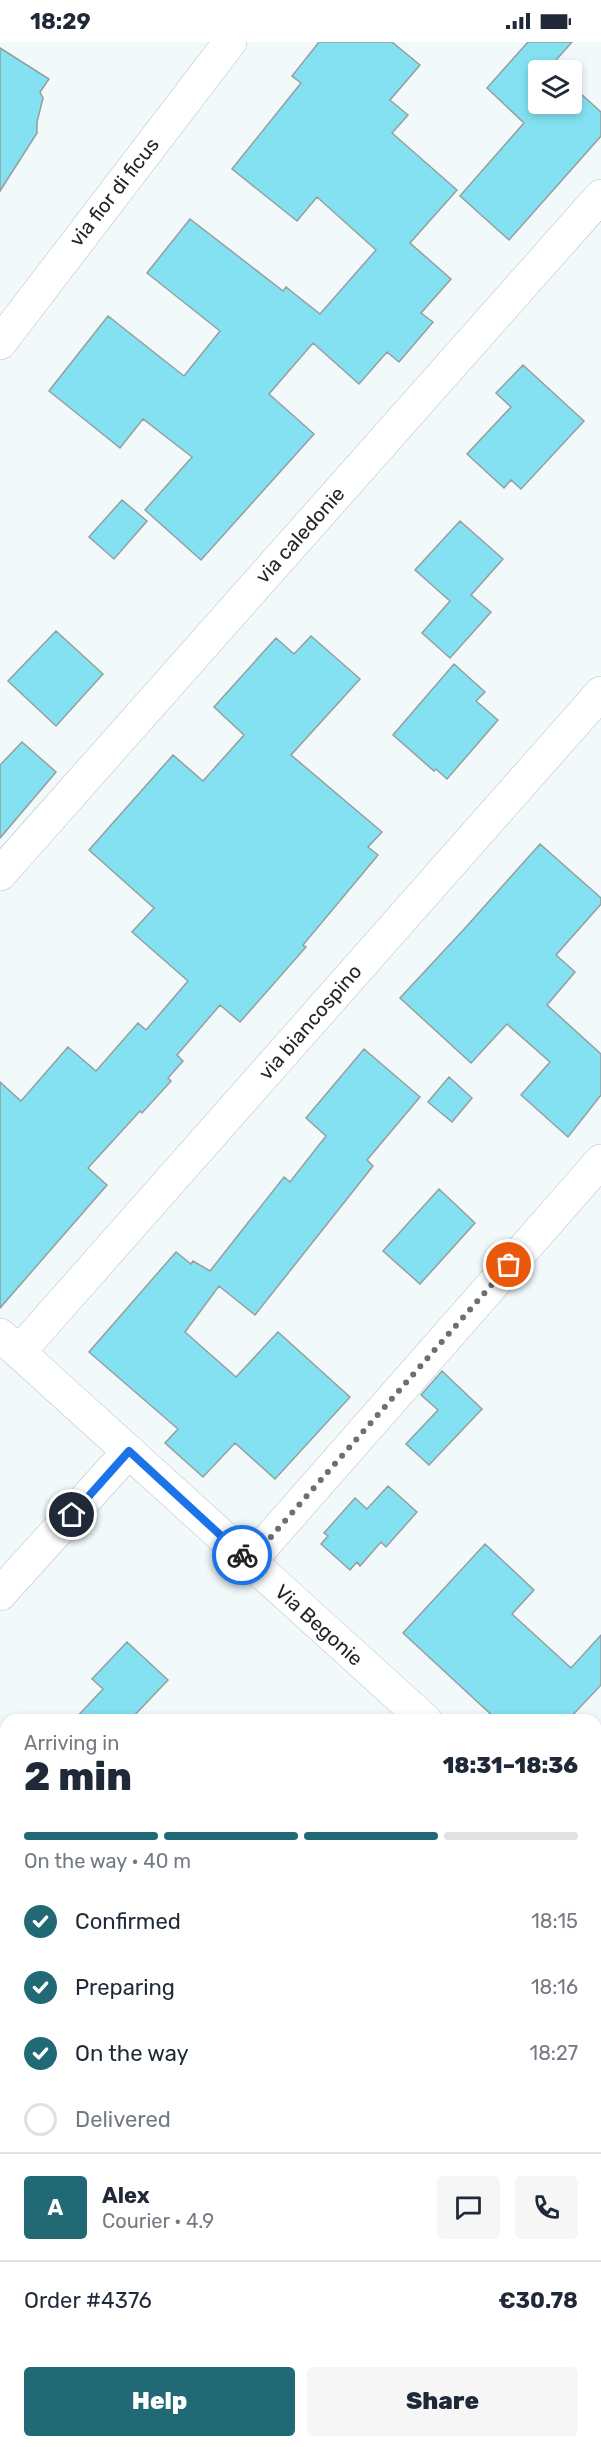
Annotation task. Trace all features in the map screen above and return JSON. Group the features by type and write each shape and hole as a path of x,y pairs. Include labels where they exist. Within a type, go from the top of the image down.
{"street":[{"name":"via fior di ficus","path":"0,343 230,42"},
{"name":"via caledonie","path":"0,874 601,196"},
{"name":"via biancospino","path":"9,1344 601,693"},
{"path":"249,1562 601,1161"},
{"name":"Via Begonie","path":"9,1344 418,1714"},
{"path":"0,1594 129,1451"}],"building":[{"path":"319,42 392,42 420,65 390,100 408,115 392,133 457,190 410,243 451,279 421,313 433,322 399,362 387,352 359,384 313,343 269,394 314,434 201,560 145,510 192,457 143,419 120,448 49,391 108,316 184,376 220,331 147,273 190,219 283,291 286,287 320,314 376,250 317,197 297,221 232,169 301,83 292,76"},
{"path":"528,42 572,42 556,60 528,60 528,114 582,114 582,95 601,112 601,136 509,240 460,196 524,123 487,88"},
{"path":"0,48 49,79 40,92 43,98 37,122 37,133 0,191"},
{"path":"523,365 584,421 521,489 511,480 504,488 467,454 511,407 496,393"},
{"path":"122,500 147,521 114,559 89,537"},
{"path":"460,521 503,559 471,595 491,612 450,658 422,633 450,601 415,570"},
{"path":"56,631 103,674 56,726 8,681"},
{"path":"311,636 360,679 291,755 382,832 368,847 378,855 303,945 306,947 240,1022 220,1005 177,1055 183,1061 168,1078 171,1081 88,1168 107,1185 0,1308 0,1082 21,1101 68,1047 96,1071 138,1023 146,1030 188,981 132,932 154,908 89,850 173,755 203,781 244,735 214,707 276,638 294,654"},
{"path":"454,664 485,692 476,701 498,720 447,779 436,769 434,771 393,735"},
{"path":"22,742 56,772 0,838 0,765"},
{"path":"540,844 601,898 601,904 556,955 575,972 547,1005 601,1054 601,1095 568,1137 521,1095 550,1062 507,1024 471,1063 400,998"},
{"path":"364,1049 420,1097 367,1160 373,1166 255,1315 219,1286 185,1332 236,1377 278,1332 350,1397 275,1479 235,1443 203,1477 165,1443 178,1429 89,1352 176,1252 191,1264 193,1261 210,1271 284,1177 290,1182 326,1136 306,1118"},
{"path":"449,1077 472,1098 452,1122 428,1102"},
{"path":"439,1189 475,1223 420,1284 383,1251"},
{"path":"442,1371 482,1409 429,1465 406,1444 438,1410 421,1395"},
{"path":"388,1486 417,1512 386,1547 381,1542 360,1566 357,1562 350,1570 321,1544 328,1536 324,1533 355,1498 367,1509"},
{"path":"485,1544 534,1590 512,1614 571,1668 601,1635 601,1685 574,1714 491,1714 403,1633"},
{"path":"127,1642 168,1680 136,1714 80,1714 103,1689 92,1679"}],"way so far":[{"path":"242,1555 249,1562 509,1265"}],"route":[{"path":"72,1515 129,1451 242,1555"}]}
